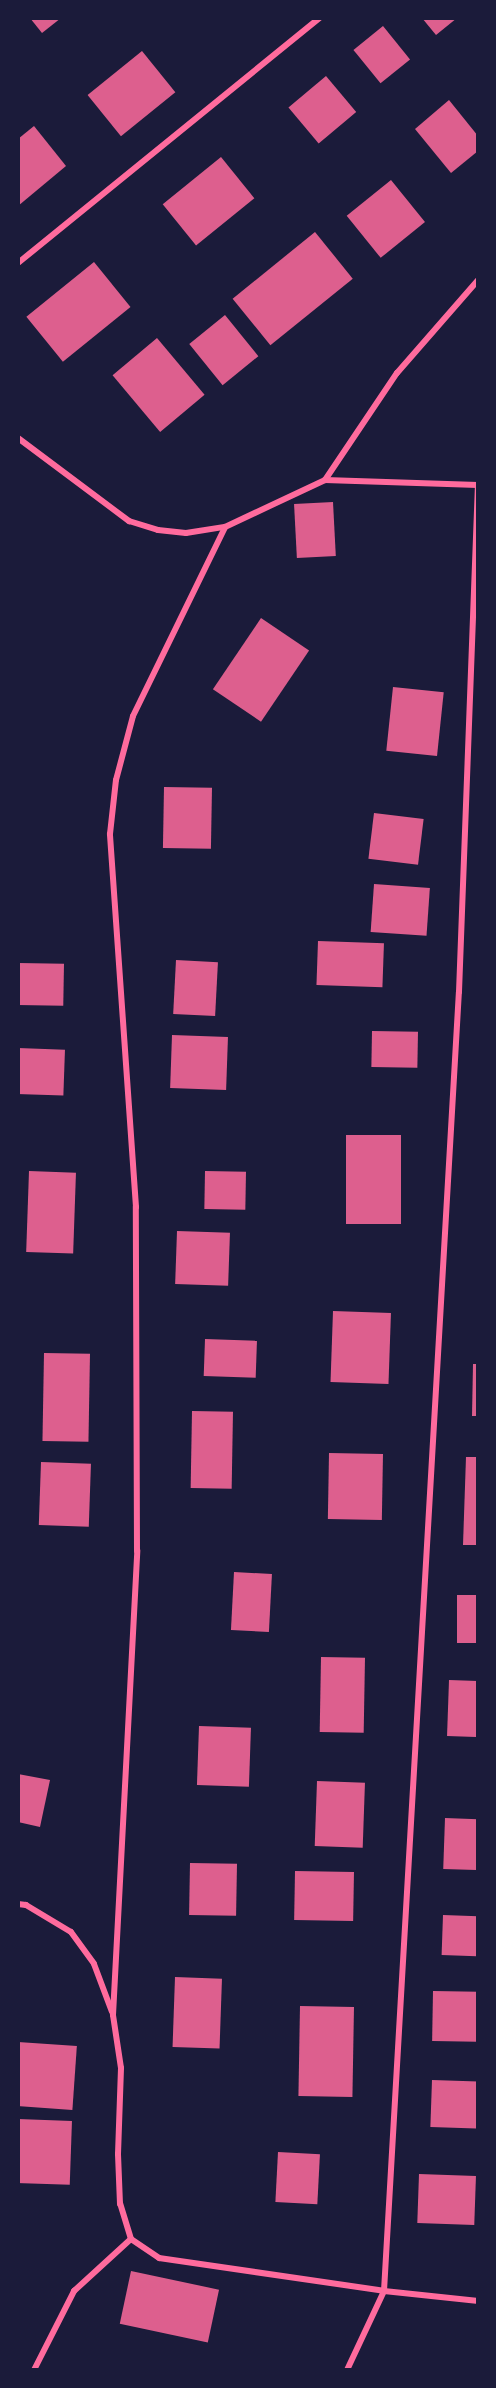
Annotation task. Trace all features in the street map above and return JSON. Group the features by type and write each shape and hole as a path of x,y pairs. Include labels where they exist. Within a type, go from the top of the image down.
{"street":[{"path":"18,263 320,18"},
{"path":"325,480 397,373 478,280"},
{"path":"18,438 129,520 158,530 186,533 225,527 325,480 478,485 459,992 384,2291 347,2370"},
{"path":"225,527 134,716 116,780 110,834 136,1207 137,1528 113,2015 121,2068 118,2154 120,2204 131,2239 159,2258 384,2291 478,2301"},
{"path":"18,1904 26,1905 71,1932 94,1964 113,2015"},
{"path":"34,2370 74,2291 131,2239"}],"building":[{"path":"30,18 61,18 42,33"},
{"path":"422,18 457,18 436,35"},
{"path":"383,26 410,59 381,83 353,50"},
{"path":"142,51 175,92 121,136 88,95"},
{"path":"326,76 356,112 319,144 288,107"},
{"path":"449,100 478,136 478,151 451,173 415,129"},
{"path":"34,126 66,166 18,206 18,139"},
{"path":"221,157 254,198 196,245 163,204"},
{"path":"391,180 425,222 381,258 347,216"},
{"path":"315,232 353,279 270,345 233,299"},
{"path":"94,262 131,307 63,362 26,317"},
{"path":"225,315 258,356 223,385 189,344"},
{"path":"157,338 205,395 160,432 113,375"},
{"path":"333,502 336,556 297,558 294,504"},
{"path":"261,618 309,650 261,722 213,689"},
{"path":"393,687 444,692 437,756 386,751"},
{"path":"164,787 212,788 211,849 163,848"},
{"path":"374,813 424,819 418,865 368,859"},
{"path":"374,884 430,888 427,936 371,932"},
{"path":"318,941 384,943 382,987 316,985"},
{"path":"176,960 218,962 215,1016 173,1014"},
{"path":"18,963 64,964 63,1006 18,1005"},
{"path":"372,1031 418,1032 417,1068 371,1067"},
{"path":"172,1035 228,1037 226,1090 170,1088"},
{"path":"18,1048 65,1050 63,1096 18,1094"},
{"path":"346,1135 401,1135 401,1224 346,1224"},
{"path":"29,1171 76,1173 73,1254 26,1252"},
{"path":"205,1171 246,1172 245,1210 204,1209"},
{"path":"177,1231 230,1233 228,1286 175,1284"},
{"path":"333,1311 391,1313 388,1384 331,1382"},
{"path":"205,1339 257,1341 256,1378 204,1376"},
{"path":"44,1353 90,1354 88,1442 42,1441"},
{"path":"473,1364 478,1364 478,1416 472,1416"},
{"path":"192,1411 233,1412 232,1489 191,1488"},
{"path":"329,1453 383,1454 382,1520 328,1519"},
{"path":"466,1457 478,1457 478,1545 463,1545"},
{"path":"41,1462 91,1464 89,1527 39,1525"},
{"path":"234,1572 272,1574 269,1632 231,1630"},
{"path":"457,1595 478,1595 478,1643 457,1643"},
{"path":"321,1657 365,1658 364,1733 320,1732"},
{"path":"449,1680 478,1681 476,1737 447,1736"},
{"path":"199,1726 251,1728 249,1787 197,1785"},
{"path":"18,1774 50,1780 40,1827 18,1822"},
{"path":"317,1781 365,1783 363,1848 315,1846"},
{"path":"445,1818 478,1819 476,1870 443,1869"},
{"path":"190,1863 237,1864 236,1916 189,1915"},
{"path":"295,1871 354,1872 353,1921 294,1920"},
{"path":"443,1915 478,1916 477,1956 442,1955"},
{"path":"175,1977 222,1979 220,2049 173,2047"},
{"path":"433,1991 478,1992 477,2042 432,2041"},
{"path":"300,2006 354,2007 352,2097 298,2096"},
{"path":"18,2042 77,2046 72,2110 18,2106"},
{"path":"432,2080 478,2082 476,2129 430,2127"},
{"path":"18,2119 72,2121 70,2185 18,2183"},
{"path":"278,2152 320,2154 317,2204 275,2202"},
{"path":"419,2174 476,2176 474,2225 417,2223"},
{"path":"131,2271 219,2290 208,2343 120,2324"}]}
